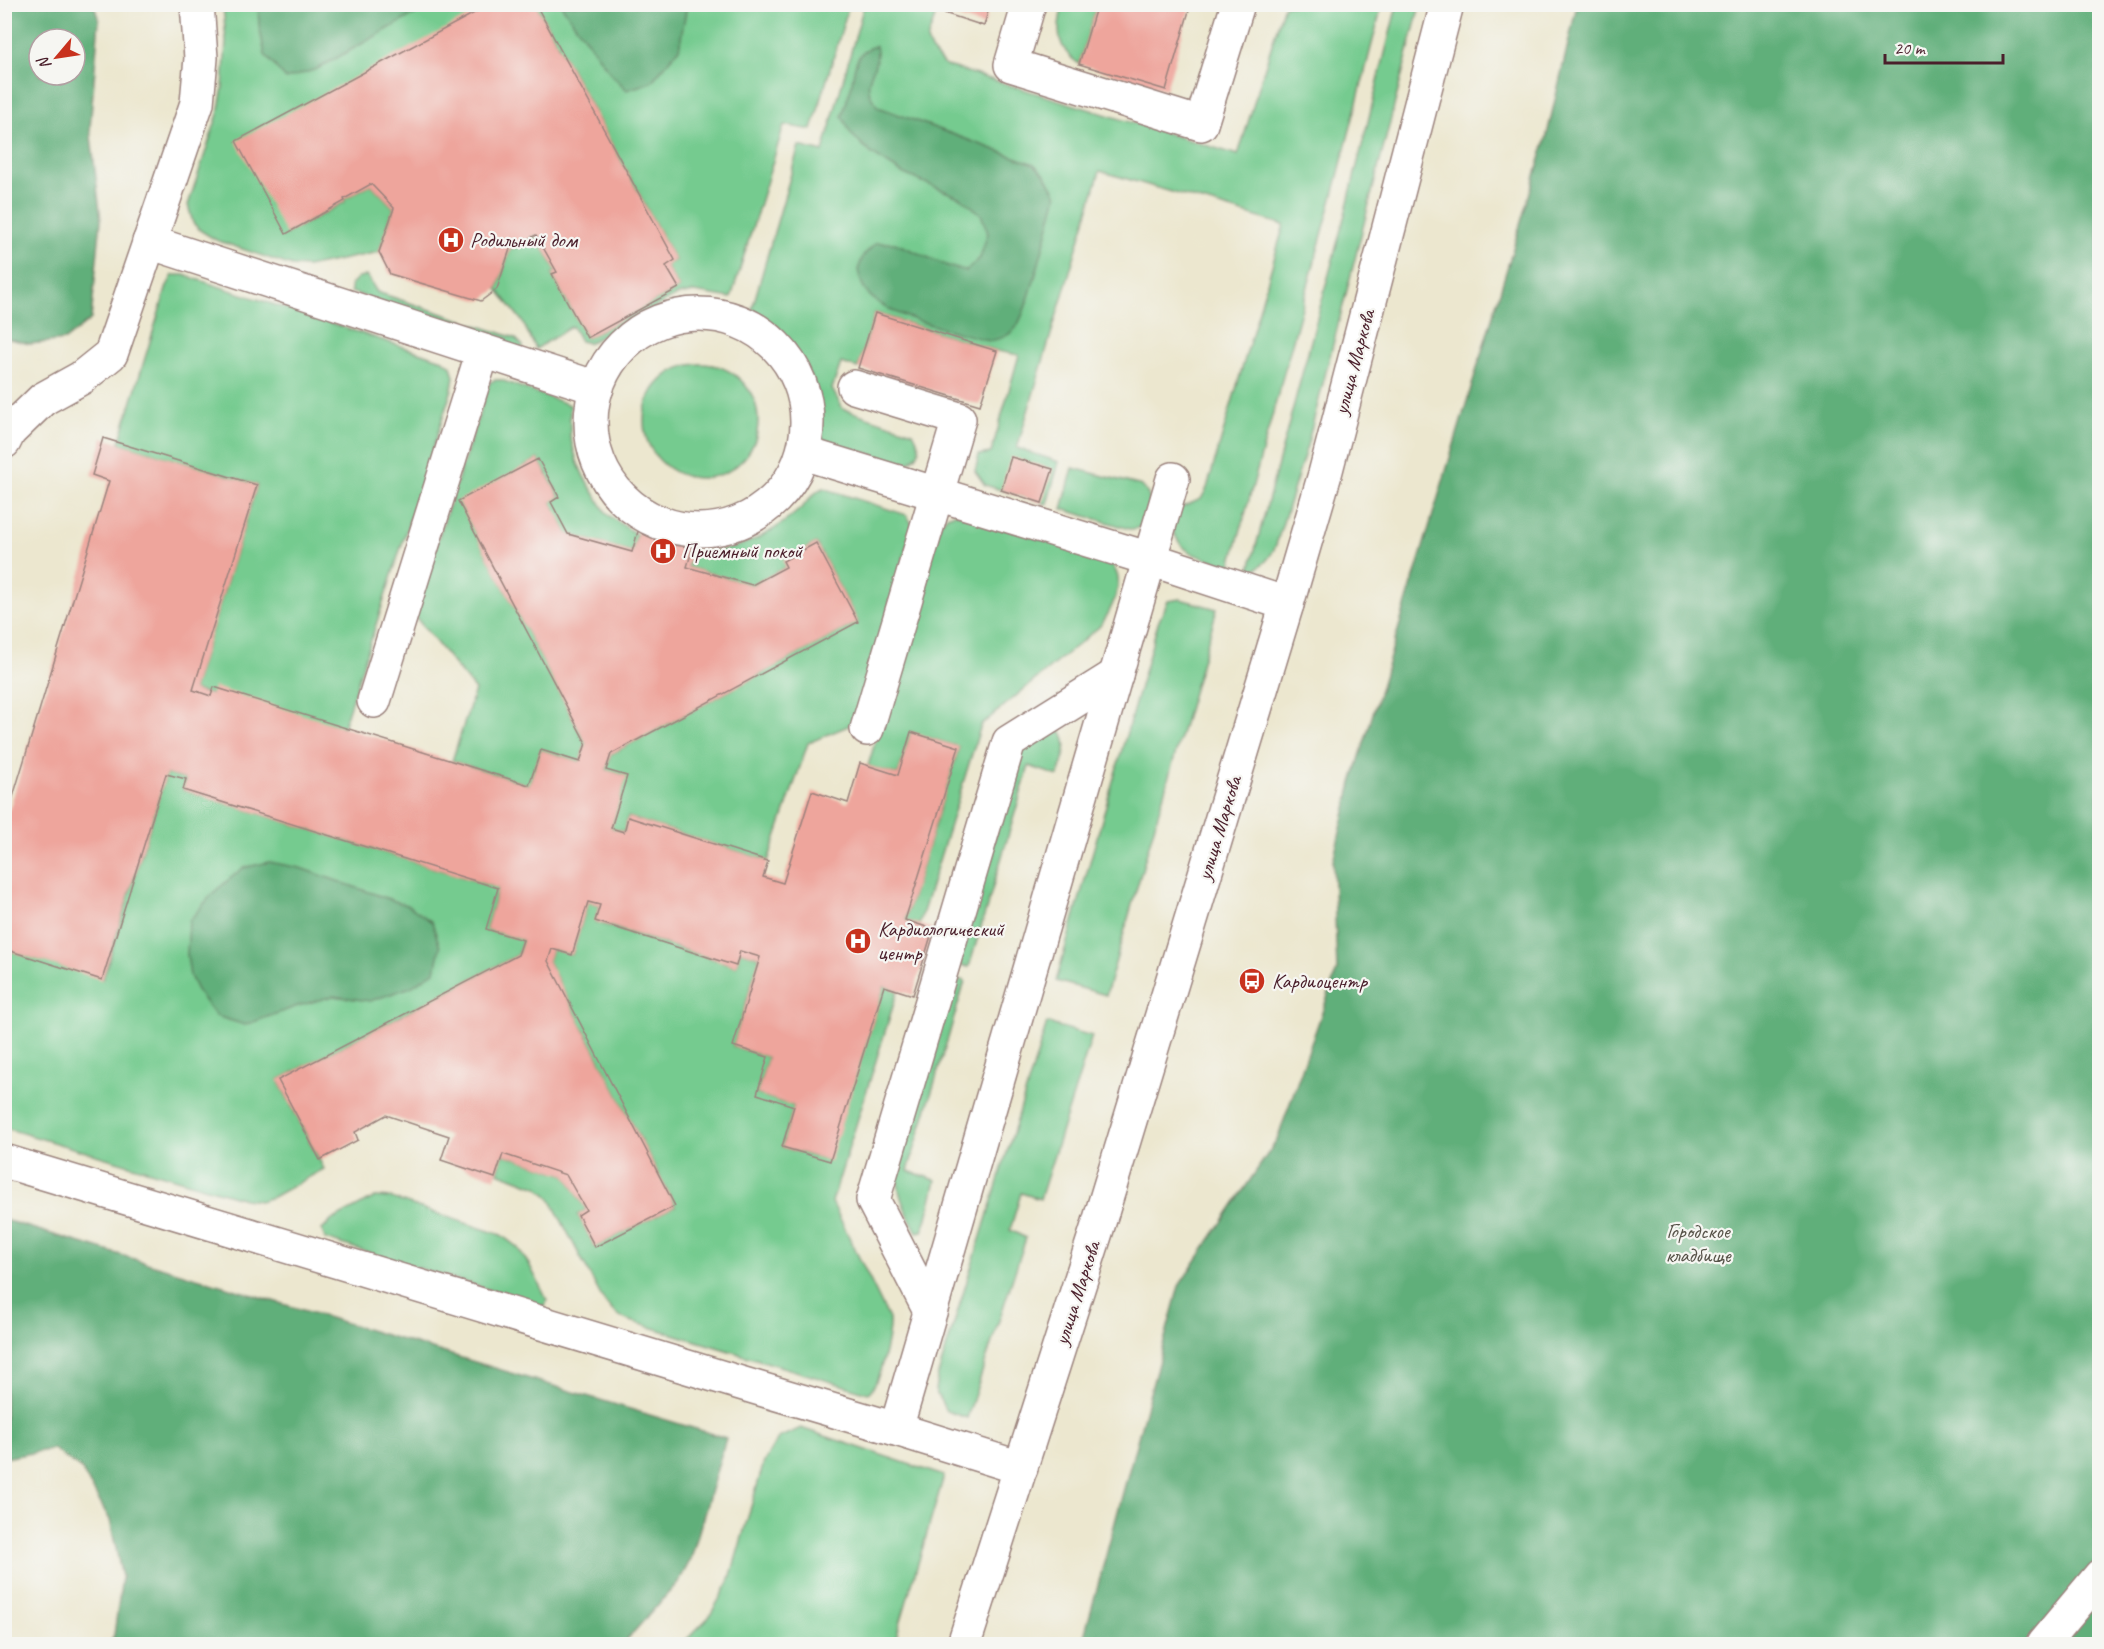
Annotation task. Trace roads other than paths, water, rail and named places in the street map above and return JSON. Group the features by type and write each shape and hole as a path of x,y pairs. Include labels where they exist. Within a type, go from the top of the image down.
{"street":[{"path":"4,442 9,432 43,399 81,378 111,354 196,103 201,58 197,4"},
{"path":"1029,4 1011,65 1201,124 1238,4"},
{"name":"улица Маркова","path":"964,1644 1097,1229 1287,604 1325,474 1447,4"},
{"path":"149,242 597,388"},
{"path":"704,314 735,320 763,335 782,352 795,373 807,407 803,453 792,478 778,496 759,513 747,520 724,528 696,532 672,527 649,518 628,503 619,495 605,475 594,451 592,437 592,414 597,388 609,362 625,344 646,328 682,315 704,314"},
{"path":"374,701 483,351"},
{"path":"854,387 959,419 867,729"},
{"path":"803,453 1150,559 1287,604"},
{"path":"896,1429 1173,479"},
{"path":"930,1311 873,1200 1009,742 1116,675"},
{"path":"4,1161 1021,1468"},
{"path":"2043,1644 2100,1576"}],"place":[{"name":"Родильный дом","path":"451,240"},
{"name":"Приемный покой","path":"663,551"},
{"name":"Кардиологический центр","path":"858,941"},
{"name":"Кардиоцентр","path":"1252,981"}],"park label":[{"name":"Городское кладбище","path":"1698,1243"}]}
